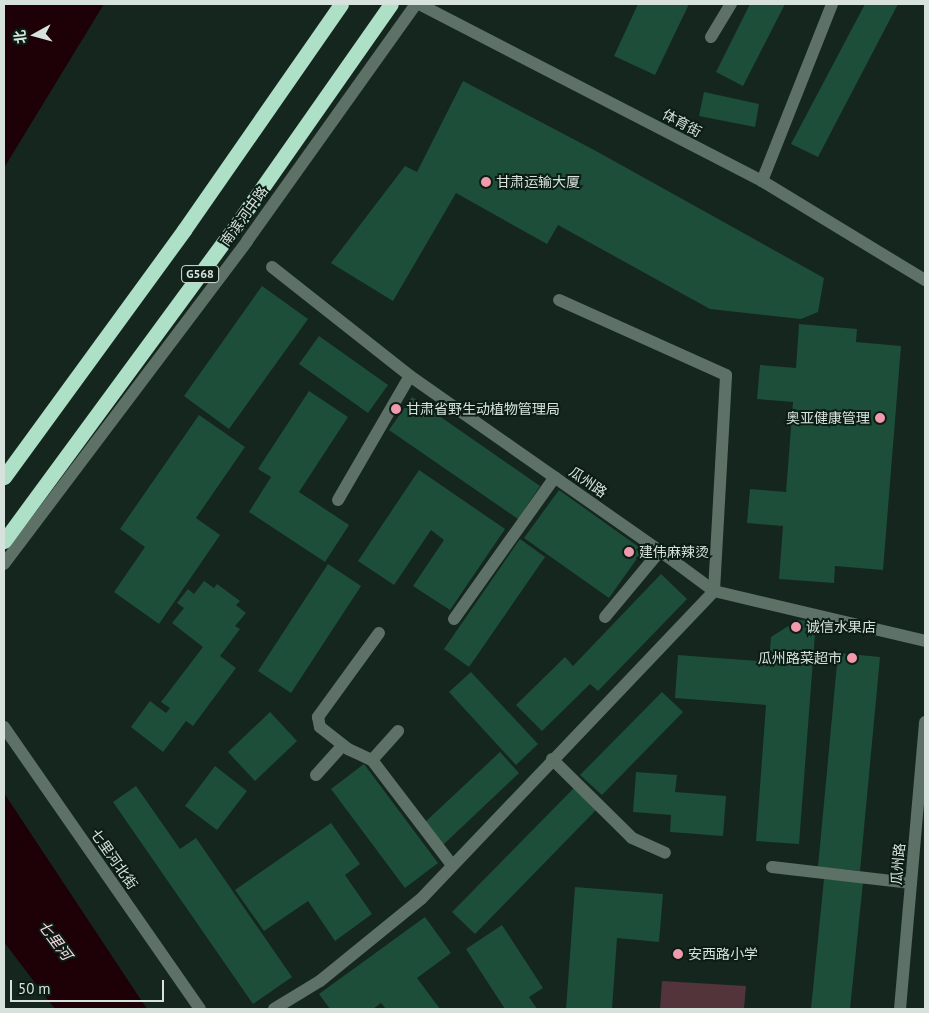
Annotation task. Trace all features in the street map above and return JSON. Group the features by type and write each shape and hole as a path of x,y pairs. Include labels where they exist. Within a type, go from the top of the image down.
{"highway":[{"name":"G568","path":"4,477 184,230 341,4"},
{"name":"南滨河中路","path":"4,541 241,218 391,4"}],"street":[{"name":"体育街","path":"418,4 762,181 925,280"},
{"name":"南滨河中路","path":"4,564 246,241 418,4"},
{"path":"712,37 731,4"},
{"path":"762,181 832,4"},
{"name":"瓜州路","path":"272,267 410,376 714,591 925,641"},
{"path":"274,1009 320,981 421,899 552,759 714,591 726,375 559,300"},
{"path":"338,500 410,376"},
{"path":"454,619 555,477"},
{"path":"605,618 660,551"},
{"path":"380,633 318,717 320,727 343,745 372,760 452,866"},
{"name":"瓜州路","path":"900,1009 925,722"},
{"name":"七里河北街","path":"4,727 200,1009"},
{"path":"372,760 398,730"},
{"path":"316,775 343,745"},
{"path":"552,759 632,838 665,853"},
{"path":"772,867 911,883"}],"shaded area":[{"path":"662,981 746,986 744,1009 660,1009"}],"water":[{"path":"4,4 104,4 4,168"},
{"name":"七里河","path":"4,793 147,1009 55,1009 4,942"}],"building":[{"path":"638,4 689,4 655,75 614,56"},
{"path":"750,4 785,4 743,86 716,72"},
{"path":"865,4 898,4 818,157 791,144"},
{"path":"463,81 596,151 824,278 818,312 801,319 710,309 558,225 547,244 456,193 393,301 331,263 405,166 417,172"},
{"path":"704,92 759,104 755,127 699,116"},
{"path":"262,286 308,319 229,429 184,396"},
{"path":"799,324 857,329 856,342 901,346 883,570 835,566 834,583 779,579 783,526 747,523 750,489 786,492 793,402 757,399 760,365 796,368"},
{"path":"319,336 388,385 368,413 299,364"},
{"path":"309,391 348,417 299,492 349,525 325,562 249,512 271,477 258,469"},
{"path":"412,397 540,486 518,519 389,430"},
{"path":"199,415 245,447 196,518 220,535 159,624 114,592 145,547 120,529"},
{"path":"419,470 505,529 450,610 413,586 444,540 431,530 394,585 358,561"},
{"path":"559,490 643,550 609,598 524,538"},
{"path":"520,539 545,557 469,667 444,649"},
{"path":"328,564 361,586 291,693 258,671"},
{"path":"661,574 687,599 598,691 590,684 542,731 516,705 565,657 573,666"},
{"path":"204,581 214,588 217,584 240,601 236,605 246,613 235,626 240,629 220,656 236,668 193,726 186,721 163,752 131,727 150,701 166,713 170,708 161,702 203,647 172,623 184,608 177,603 188,589 194,594"},
{"path":"798,620 816,621 799,844 756,841 766,705 675,698 678,655 769,662 771,637"},
{"path":"838,653 880,657 860,871 818,867"},
{"path":"471,672 538,744 516,765 449,692"},
{"path":"662,692 683,712 602,795 580,775"},
{"path":"270,712 297,741 255,781 228,752"},
{"path":"500,752 519,773 443,845 423,824"},
{"path":"364,764 438,863 405,888 331,789"},
{"path":"215,766 247,791 217,830 185,806"},
{"path":"636,772 677,775 675,792 726,796 723,836 670,832 671,815 633,812"},
{"path":"136,786 180,849 196,838 292,977 253,1004 113,802"},
{"path":"574,788 596,810 475,934 452,912"},
{"path":"331,823 360,864 345,875 372,914 335,941 308,901 264,931 235,890"},
{"path":"824,879 863,882 850,1009 811,1009"},
{"path":"575,887 663,894 659,942 617,938 612,1009 566,1009"},
{"path":"425,917 451,953 417,978 440,1009 386,1009 381,1003 373,1009 330,1009 319,994"},
{"path":"502,925 543,988 529,997 537,1009 505,1009 466,949"}],"place":[{"name":"甘肃运输大厦","path":"486,182"},
{"name":"甘肃省野生动植物管理局","path":"396,409"},
{"name":"奥亚健康管理","path":"880,418"},
{"name":"建伟麻辣烫","path":"629,552"},
{"name":"诚信水果店","path":"796,627"},
{"name":"瓜州路菜超市","path":"852,658"},
{"name":"安西路小学","path":"678,954"}]}
